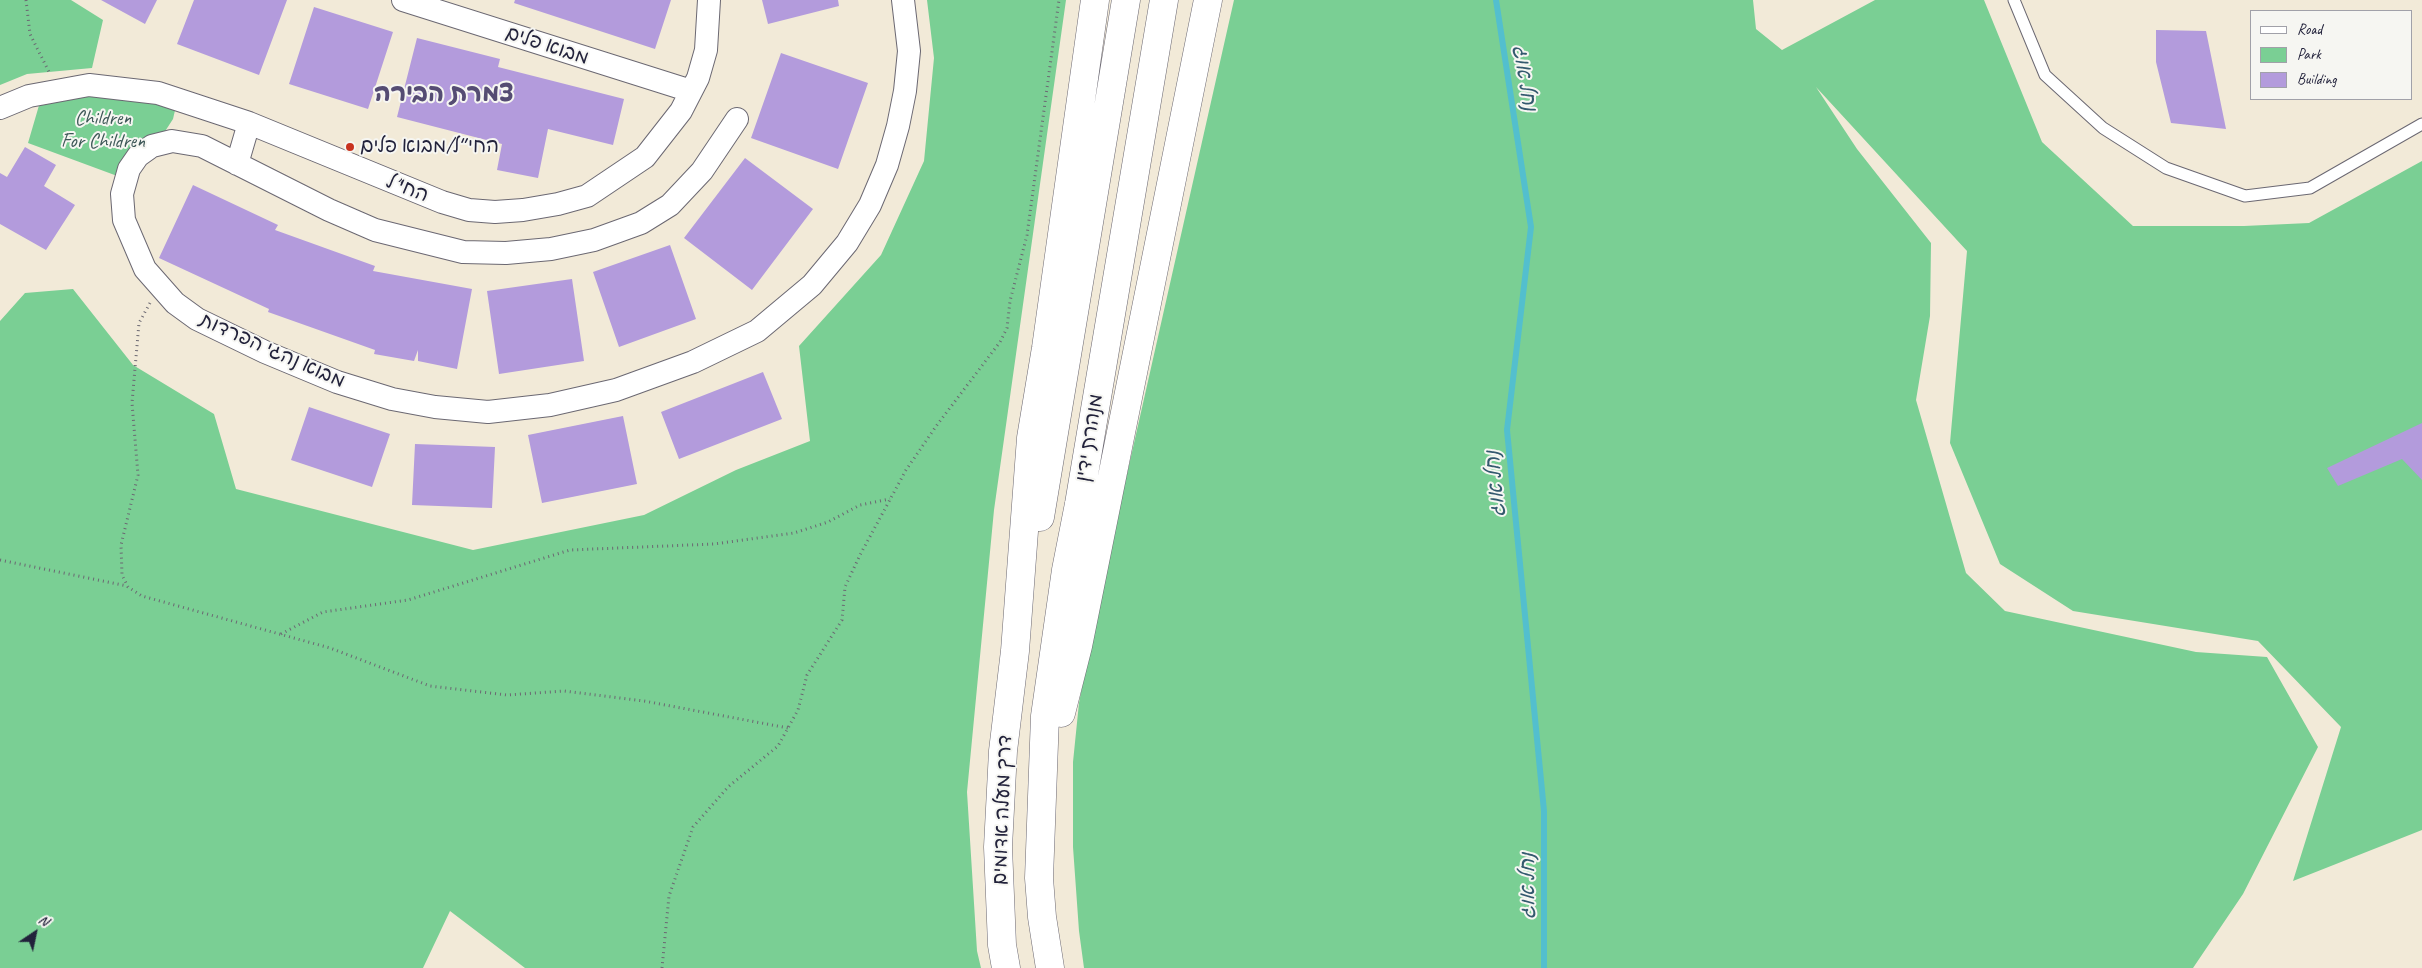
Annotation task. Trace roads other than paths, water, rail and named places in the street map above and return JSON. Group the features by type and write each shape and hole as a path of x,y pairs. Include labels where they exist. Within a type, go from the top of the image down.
{"highway":[{"path":"1015,651 1031,438 1046,348 1095,0"},
{"name":"מנהרת ידין","path":"1015,651 1046,479 1126,0"},
{"name":"מנהרת ידין","path":"1039,878 1044,716 1066,570 1079,504 1164,0"},
{"path":"1039,878 1049,771 1078,646 1208,0"},
{"name":"דרך מעלה אדומים","path":"1006,968 1002,945 998,848 1003,751 1015,651"},
{"name":"דרך מעלה אדומים","path":"1039,878 1042,917 1050,968"}],"street":[{"name":"מבוא פלים","path":"403,0 691,91"},
{"name":"החי\"ל","path":"0,108 29,96 89,85 158,93 249,123 442,202 478,210 523,210 558,204 587,196 645,157 681,111 698,78 706,50 709,0"},
{"name":"מבוא נהגי הפרדות","path":"737,119 702,172 670,205 641,223 594,240 551,249 463,252 375,230 202,146 172,141 152,146 138,156 129,169 122,194 124,220 145,270 162,290 197,319 265,352 337,382 392,399 435,407 488,412 550,405 616,390 693,362 757,331 812,285 846,243 870,205 887,165 905,91 908,51 903,0"},
{"path":"237,164 249,123"}],"lane":[{"path":"2014,0 2045,75 2103,128 2166,168 2245,196 2310,188 2422,124"}],"waterway":[{"name":"נחל אוג","path":"1496,0 1531,227 1507,430 1544,811 1544,968"}],"place":[{"name":"החי״ל/מבוא פלים","path":"350,147"}],"district":[{"name":"צמרת הבירה","path":"444,94"}],"park label":[{"name":"Children For Children","path":"103,130"}]}
